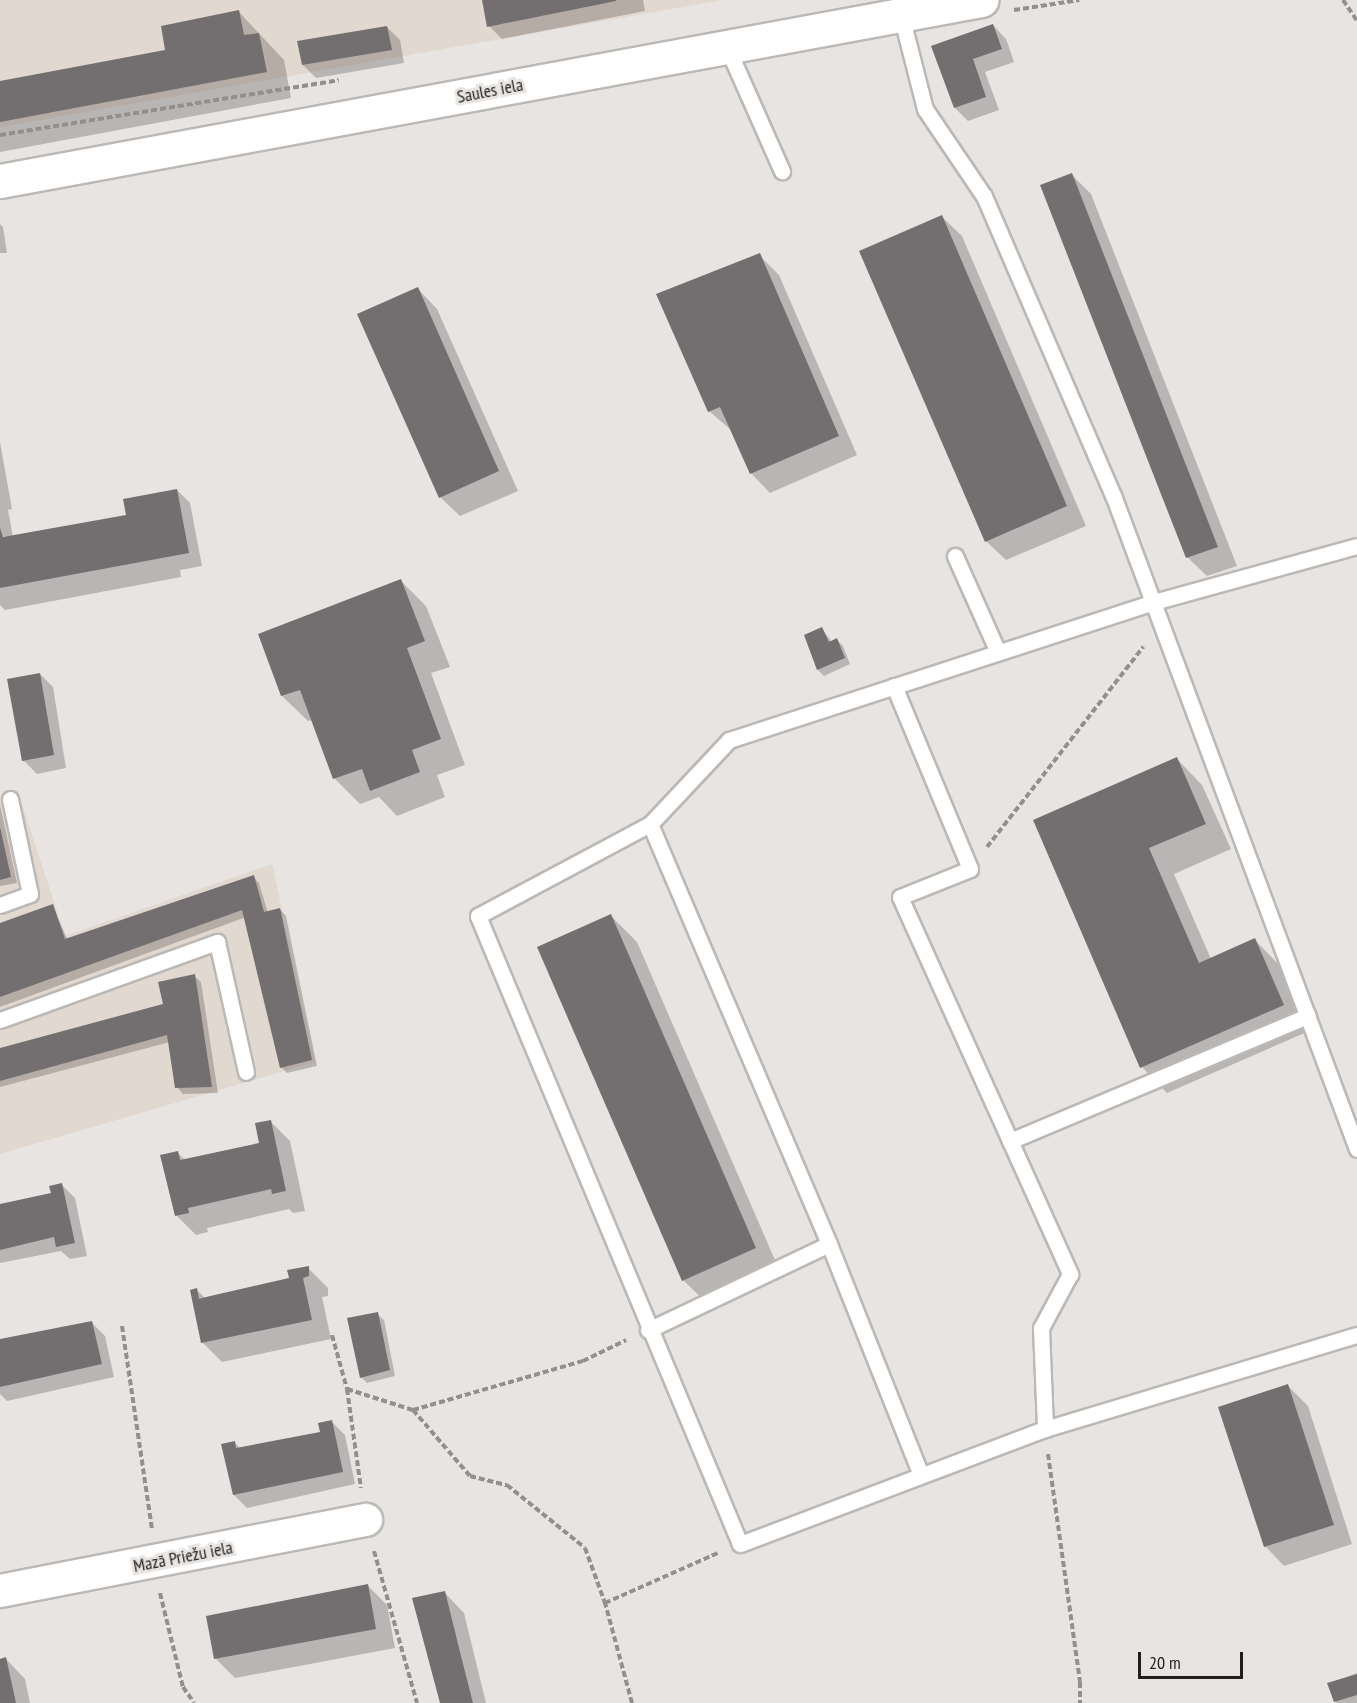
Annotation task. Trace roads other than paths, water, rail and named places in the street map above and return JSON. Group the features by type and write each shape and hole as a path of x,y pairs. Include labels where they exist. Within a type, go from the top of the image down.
{"street":[{"name":"Saules iela","path":"0,182 981,0"},
{"name":"Mazā Priežu iela","path":"0,1591 156,1563 366,1520"}],"lane":[{"path":"901,15 925,110 984,196 1113,495 1357,1149"},
{"path":"727,47 782,171"},
{"path":"1357,546 1154,602 729,740 650,824 478,916 648,1330 740,1544 920,1473 1045,1429 1357,1335"},
{"path":"955,555 998,652"},
{"path":"894,686 970,869 900,897 1070,1274 1041,1328 1045,1429"},
{"path":"0,905 30,894 10,799"},
{"path":"650,824 830,1244 920,1473"},
{"path":"0,1020 217,942 246,1072"},
{"path":"1010,1141 1308,1016"},
{"path":"648,1330 830,1244"}]}
